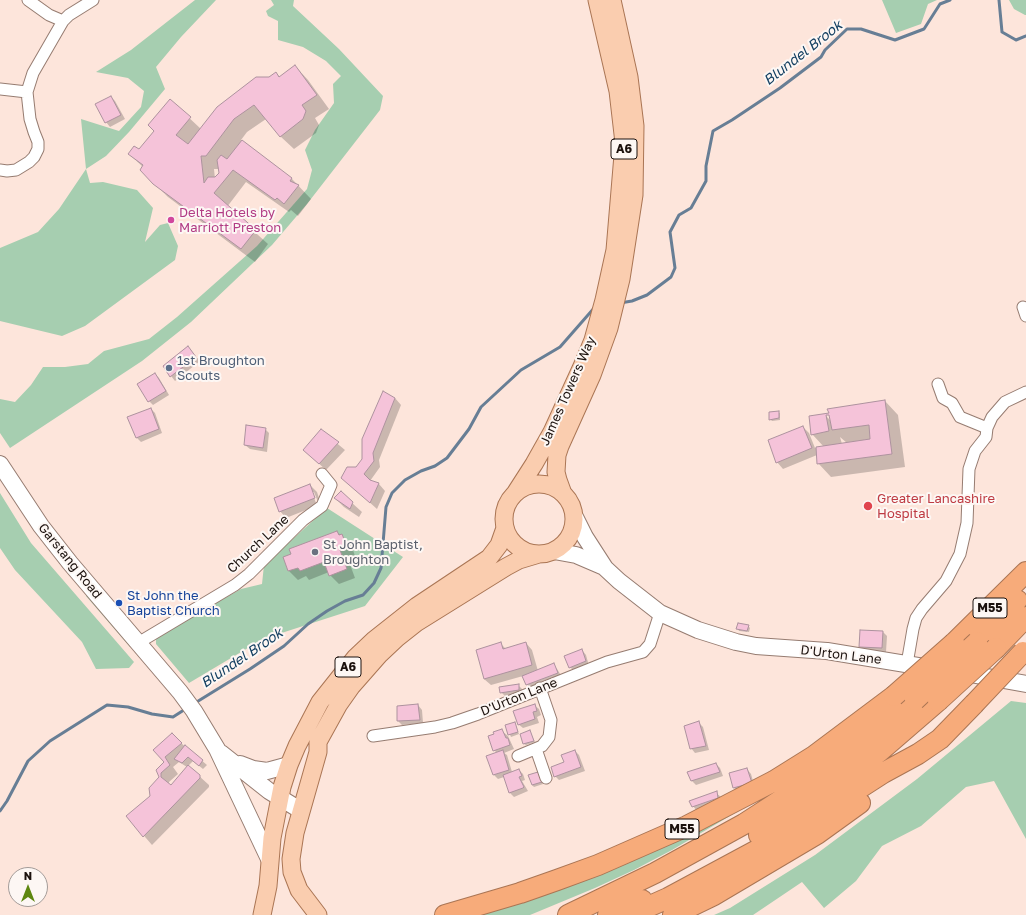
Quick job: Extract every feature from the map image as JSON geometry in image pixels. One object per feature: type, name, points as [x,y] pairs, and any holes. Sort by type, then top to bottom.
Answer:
[{"type":"highway","name":"M55","points":[[445,915],[507,897],[605,862],[687,826],[774,781],[814,756],[894,696],[954,643],[1026,572]]},
{"type":"highway","name":"M55","points":[[568,915],[655,874],[744,824],[815,778],[915,700],[977,642],[1026,591]]},
{"type":"highway","name":"M55","points":[[608,915],[657,893],[708,865],[759,835],[822,794],[879,752],[938,701],[996,648],[1026,617]]},
{"type":"highway","points":[[630,915],[668,898],[781,837],[838,803],[883,773],[918,754],[940,739],[1024,651]]},
{"type":"highway","points":[[674,915],[714,895],[817,834],[890,781],[918,754]]},
{"type":"main road","name":"James Towers Way","points":[[516,492],[552,432],[593,340],[615,250],[624,143],[618,91],[597,0]]},
{"type":"main road","name":"James Towers Way","points":[[562,491],[556,472],[557,455],[592,375],[609,328],[620,284],[634,195],[635,126],[629,77],[612,0]]},
{"type":"main road","name":"A6","points":[[270,861],[272,838],[280,798],[289,765],[320,702],[355,658],[391,625],[416,606],[489,558],[499,545],[505,528],[504,512],[506,505],[516,492],[524,486],[534,483],[549,485],[562,491],[571,503],[575,517],[574,528],[570,537],[563,545],[547,553],[519,560],[416,623],[380,654],[351,687],[320,737],[318,742],[318,752],[300,810],[291,859],[292,872],[299,890],[318,915]]},
{"type":"main road","points":[[505,528],[517,547],[528,552],[547,553]]},
{"type":"main road","name":"Garstang Road","points":[[262,915],[268,886],[270,861]]},
{"type":"street","points":[[28,0],[49,15],[63,21]]},
{"type":"street","points":[[0,170],[16,170],[34,157],[38,149],[38,142],[30,119],[27,92],[33,73],[63,21],[69,14],[92,0]]},
{"type":"street","points":[[0,89],[27,92]]},
{"type":"street","points":[[938,384],[943,398],[952,403],[960,417],[987,428]]},
{"type":"street","points":[[907,664],[916,618],[946,581],[960,554],[967,523],[969,469],[975,452],[986,437],[987,428],[992,417],[1005,402],[1026,392]]},
{"type":"street","name":"Garstang Road","points":[[0,464],[41,526],[70,564],[190,706],[221,753],[270,861]]},
{"type":"street","name":"Church Lane","points":[[138,643],[234,585],[249,574],[303,520],[322,506],[331,485],[322,474]]},
{"type":"street","name":"D'Urton Lane","points":[[575,517],[585,538],[605,568],[631,591],[660,612],[698,630],[742,644],[768,648],[826,652],[1026,684]]},
{"type":"street","name":"D'Urton Lane","points":[[547,553],[576,555],[605,568]]},
{"type":"street","name":"D'Urton Lane","points":[[373,736],[446,724],[478,714],[607,662],[643,652],[650,644],[660,612]]},
{"type":"street","points":[[518,756],[536,750],[546,742],[549,737],[551,726],[549,713],[540,688]]},
{"type":"street","points":[[536,750],[546,778]]},
{"type":"street","points":[[221,753],[246,767],[260,770],[266,771],[289,765]]},
{"type":"street","name":"Garstang Road","points":[[221,753],[263,787],[300,810]]},
{"type":"green space","points":[[195,0],[216,0],[181,37],[156,67],[165,89],[129,132],[106,156],[86,169],[81,119],[119,131],[141,107],[144,91],[128,78],[96,72],[131,50]]},
{"type":"green space","points":[[271,0],[294,0],[293,6],[339,49],[383,96],[380,110],[307,204],[272,245],[191,322],[142,361],[10,448],[0,433],[0,399],[15,402],[31,385],[43,367],[65,367],[88,364],[104,351],[149,339],[177,317],[257,246],[307,189],[312,170],[305,150],[315,130],[334,103],[333,84],[341,76],[326,61],[303,47],[278,40],[278,21],[268,16],[266,11],[274,5]]},
{"type":"green space","points":[[882,0],[937,0],[928,4],[921,24],[896,33]]},
{"type":"green space","points":[[1009,0],[1026,0],[1026,15],[1014,9]]},
{"type":"green space","points":[[86,169],[90,183],[103,182],[137,190],[153,208],[145,242],[160,225],[168,223],[178,246],[175,260],[85,326],[62,336],[0,321],[0,248],[38,232],[59,209]]},
{"type":"green space","points":[[0,493],[31,543],[134,662],[129,668],[96,669],[82,642],[15,570],[0,548]]},
{"type":"green space","points":[[327,508],[403,557],[365,606],[263,639],[189,683],[156,644],[157,636],[241,589],[262,584],[264,565]]},
{"type":"green space","points":[[88,594],[131,645],[130,647],[86,596]]},
{"type":"green space","points":[[1011,701],[1026,703],[1026,839],[994,781],[966,787],[921,826],[882,846],[856,881],[824,908],[802,882],[753,915],[714,915],[730,908],[815,855],[917,779]]},
{"type":"green space","points":[[747,806],[672,850],[634,870],[530,915],[462,915]]},
{"type":"building","points":[[295,65],[317,95],[302,105],[306,111],[303,119],[280,137],[254,105],[234,119],[206,156],[201,156],[204,183],[208,177],[215,177],[219,173],[217,160],[221,155],[227,159],[242,140],[292,178],[290,181],[299,185],[284,204],[277,198],[275,200],[233,170],[214,193],[256,230],[241,249],[153,184],[140,170],[143,165],[128,154],[134,146],[139,149],[154,131],[148,125],[170,99],[191,117],[176,135],[188,144],[217,107],[256,77],[269,77],[276,72],[279,77]]},
{"type":"building","points":[[111,96],[121,115],[105,123],[95,104]]},
{"type":"building","points":[[188,346],[196,357],[170,377],[163,366]]},
{"type":"building","points":[[155,373],[166,391],[148,402],[137,384]]},
{"type":"building","points":[[383,391],[395,398],[373,453],[374,461],[364,474],[370,480],[379,483],[370,503],[341,478],[347,467],[356,467],[362,459],[362,439]]},
{"type":"building","points":[[885,400],[892,454],[817,464],[816,447],[870,439],[869,425],[832,430],[829,415],[826,415],[829,431],[811,435],[809,416],[829,413],[827,409]]},
{"type":"building","points":[[151,408],[159,429],[136,438],[127,417]]},
{"type":"building","points":[[779,411],[779,418],[769,420],[769,412]]},
{"type":"building","points":[[246,425],[266,428],[263,448],[244,445]]},
{"type":"building","points":[[803,426],[812,448],[776,463],[768,440]]},
{"type":"building","points":[[321,429],[339,442],[319,464],[303,450]]},
{"type":"building","points":[[310,484],[315,498],[279,512],[274,498]]},
{"type":"building","points":[[341,491],[353,502],[350,509],[334,498]]},
{"type":"building","name":"St John Baptist, Broughton","points":[[337,531],[339,535],[342,534],[347,547],[340,550],[347,569],[329,576],[324,562],[300,571],[298,568],[288,571],[283,557],[291,554],[289,549]]},
{"type":"building","points":[[738,623],[749,625],[747,631],[736,629]]},
{"type":"building","points":[[860,630],[883,631],[882,648],[859,647]]},
{"type":"building","points":[[501,642],[503,649],[526,642],[532,665],[484,679],[476,650]]},
{"type":"building","points":[[582,649],[586,661],[569,668],[564,656]]},
{"type":"building","points":[[554,663],[558,673],[526,685],[522,676]]},
{"type":"building","points":[[519,684],[519,690],[500,693],[499,687]]},
{"type":"building","points":[[418,704],[420,720],[397,721],[397,706]]},
{"type":"building","points":[[535,704],[537,711],[533,712],[535,719],[518,725],[513,711]]},
{"type":"building","points":[[699,721],[706,746],[690,749],[684,726]]},
{"type":"building","points":[[515,722],[518,732],[508,735],[505,725]]},
{"type":"building","points":[[502,729],[506,738],[508,738],[510,745],[493,751],[488,736],[494,734],[493,732]]},
{"type":"building","points":[[530,730],[534,741],[523,744],[520,734]]},
{"type":"building","points":[[172,733],[182,743],[165,757],[170,765],[161,773],[161,777],[171,785],[188,765],[200,775],[200,778],[143,837],[126,816],[150,796],[149,788],[159,777],[156,770],[164,762],[153,750]]},
{"type":"building","points":[[185,745],[203,760],[199,766],[188,757],[182,763],[174,759]]},
{"type":"building","points":[[503,750],[509,770],[493,775],[486,756]]},
{"type":"building","points":[[575,750],[581,767],[554,777],[551,767],[564,762],[561,755]]},
{"type":"building","points":[[716,763],[720,772],[691,781],[687,772]]},
{"type":"building","points":[[747,768],[752,783],[733,788],[729,773]]},
{"type":"building","points":[[519,769],[522,776],[519,777],[524,787],[509,793],[503,775]]},
{"type":"building","points":[[538,772],[542,782],[532,785],[528,775]]},
{"type":"building","points":[[717,791],[718,798],[692,807],[689,801]]},
{"type":"waterway","name":"Blundel Brook","points":[[620,303],[632,301],[647,295],[671,277],[675,268],[670,232],[679,215],[691,208],[706,181],[706,166],[713,131],[780,88],[821,57],[825,50],[847,29],[861,29],[895,40],[924,29],[940,4],[950,0]]},
{"type":"waterway","name":"Blundel Brook","points":[[999,0],[1002,32],[1016,40],[1026,36]]},
{"type":"waterway","name":"Blundel Brook","points":[[195,703],[284,646],[308,624],[327,611],[345,601],[363,595],[374,583],[381,568],[386,507],[392,493],[405,480],[421,471],[435,466],[447,458],[469,429],[481,407],[521,370],[560,347],[595,307]]},
{"type":"waterway","name":"Blundel Brook","points":[[0,811],[7,801],[28,761],[50,741],[107,705],[128,707],[152,714],[173,717],[187,708]]},
{"type":"place","name":"Delta Hotels by Marriott Preston","points":[[171,220]]},
{"type":"place","name":"1st Broughton Scouts","points":[[169,368]]},
{"type":"place","name":"Greater Lancashire Hospital","points":[[868,506]]},
{"type":"place","name":"St John Baptist, Broughton","points":[[315,552]]},
{"type":"place","name":"St John the Baptist Church","points":[[119,603]]}]
